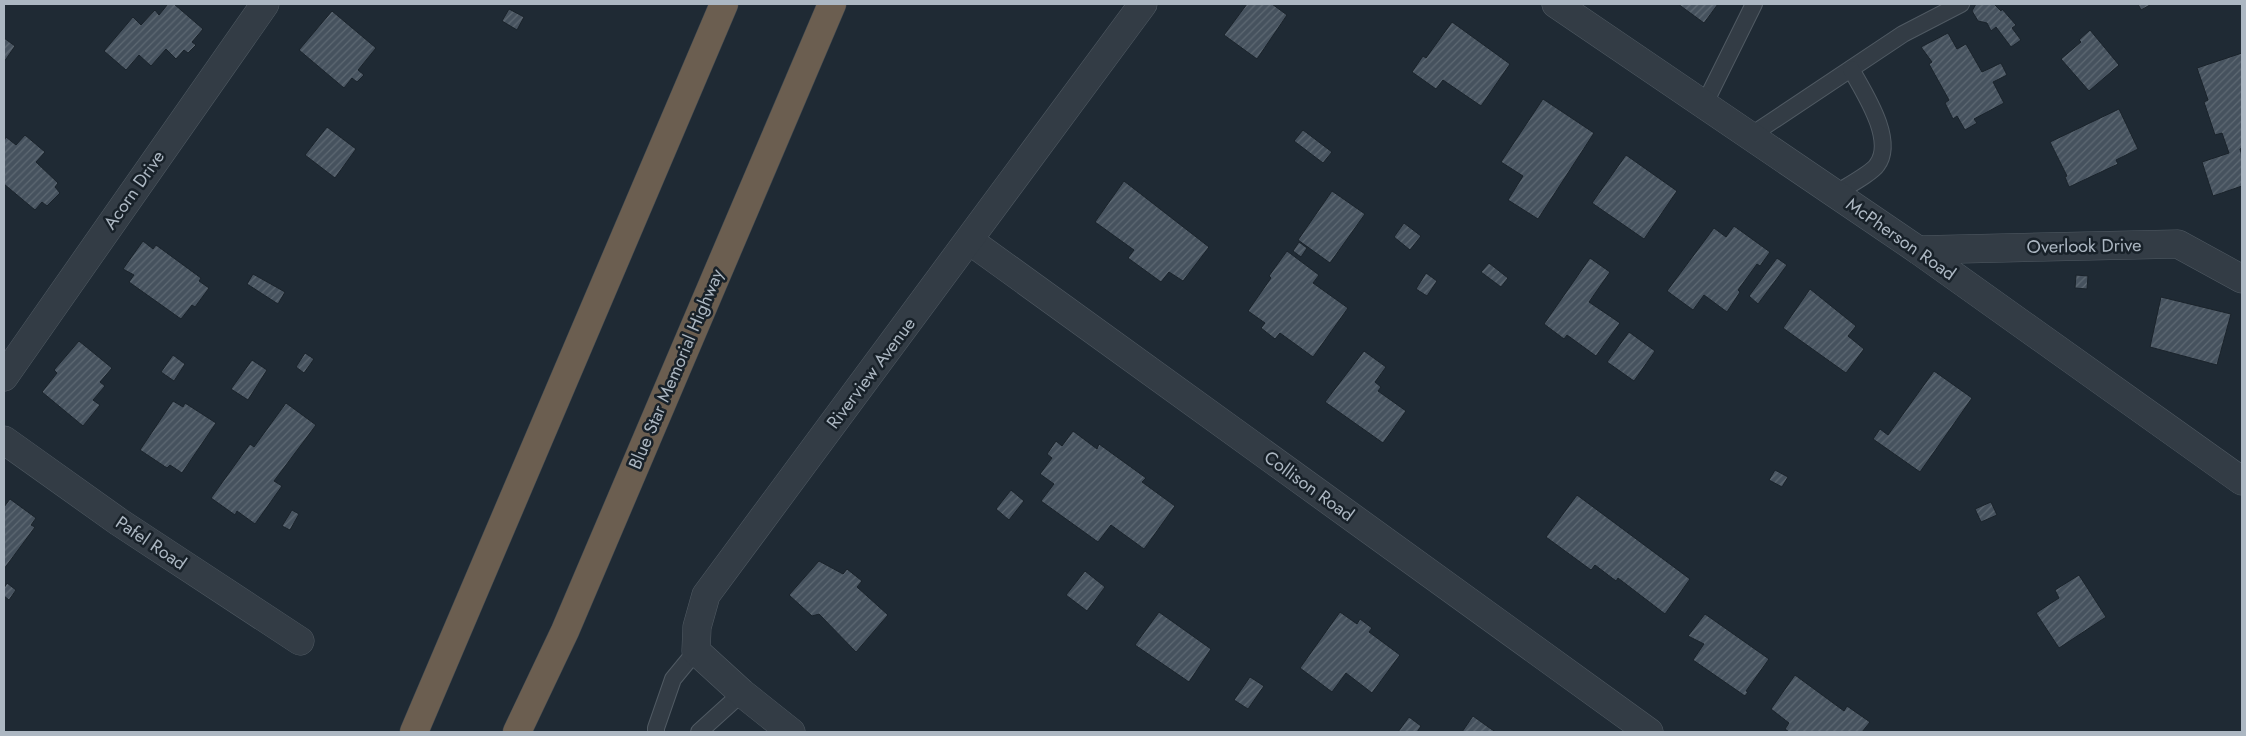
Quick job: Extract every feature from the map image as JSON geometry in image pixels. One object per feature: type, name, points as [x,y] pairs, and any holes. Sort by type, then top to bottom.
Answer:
[{"type":"highway","points":[[414,732],[724,4]]},
{"type":"highway","name":"Blue Star Memorial Highway","points":[[517,732],[565,631],[832,4]]},
{"type":"highway","points":[[527,732],[565,631]]},
{"type":"highway","points":[[408,732],[456,634]]},
{"type":"street","name":"Acorn Drive","points":[[4,377],[265,4]]},
{"type":"street","name":"Riverview Avenue","points":[[696,651],[697,628],[706,595],[970,241],[1143,4]]},
{"type":"street","name":"McPherson Road","points":[[1564,6],[1918,250],[2242,481]]},
{"type":"street","name":"Collison Road","points":[[970,241],[1650,732]]},
{"type":"street","name":"Overlook Drive","points":[[1918,250],[2178,244],[2242,279]]},
{"type":"street","name":"Pafel Road","points":[[4,440],[119,522],[300,641]]},
{"type":"street","points":[[696,651],[742,693],[791,732]]},
{"type":"lane","points":[[1704,104],[1754,4]]},
{"type":"lane","points":[[1750,136],[1903,34],[1961,4]]},
{"type":"lane","points":[[1835,194],[1878,165],[1884,144],[1875,112],[1851,69]]},
{"type":"lane","points":[[656,732],[674,679],[696,651]]},
{"type":"lane","points":[[699,732],[742,693]]},
{"type":"building","points":[[168,4],[174,4],[203,29],[192,42],[196,45],[188,53],[184,50],[176,59],[166,49],[151,66],[139,55],[126,70],[104,51],[133,17],[141,25],[155,10],[159,15]]},
{"type":"building","points":[[1247,4],[1272,4],[1287,15],[1257,59],[1224,35]]},
{"type":"building","points":[[1678,4],[1718,4],[1704,23]]},
{"type":"building","points":[[1976,4],[1994,4],[2001,11],[2002,9],[2016,25],[2012,28],[2021,40],[2011,47],[1996,27],[1991,31],[1987,23],[1978,21],[1972,11]]},
{"type":"building","points":[[2138,4],[2150,4],[2150,5],[2141,10]]},
{"type":"building","points":[[509,9],[524,17],[517,30],[502,21]]},
{"type":"building","points":[[332,11],[376,48],[358,70],[364,75],[357,82],[352,78],[344,88],[299,50]]},
{"type":"building","points":[[1452,22],[1510,64],[1481,106],[1443,80],[1436,89],[1412,72],[1423,56],[1426,58]]},
{"type":"building","points":[[2090,30],[2119,65],[2089,91],[2061,59],[2081,42],[2079,40]]},
{"type":"building","points":[[1948,33],[1957,49],[1966,44],[1982,72],[2001,63],[2007,75],[1993,82],[2004,103],[1974,119],[1977,123],[1965,130],[1957,116],[1953,119],[1945,103],[1949,100],[1929,64],[1932,62],[1921,47]]},
{"type":"building","points":[[4,38],[15,46],[4,62]]},
{"type":"building","points":[[2242,53],[2242,148],[2240,149],[2242,156],[2242,186],[2213,196],[2202,162],[2229,153],[2222,133],[2215,135],[2204,102],[2208,100],[2197,68]]},
{"type":"building","points":[[1543,99],[1594,133],[1538,219],[1508,200],[1523,176],[1501,162]]},
{"type":"building","points":[[2119,109],[2138,149],[2116,160],[2118,164],[2069,187],[2065,177],[2067,176],[2050,142]]},
{"type":"building","points":[[327,127],[356,149],[335,178],[305,155]]},
{"type":"building","points":[[1303,130],[1332,152],[1323,163],[1294,141]]},
{"type":"building","points":[[25,135],[45,152],[36,162],[58,183],[55,187],[60,193],[47,206],[42,202],[35,210],[4,184],[4,141],[6,137],[16,145]]},
{"type":"building","points":[[1626,155],[1677,191],[1644,239],[1592,203]]},
{"type":"building","points":[[1124,181],[1209,247],[1183,281],[1169,272],[1161,282],[1128,258],[1134,250],[1095,222]]},
{"type":"building","points":[[1332,191],[1365,214],[1330,263],[1298,240]]},
{"type":"building","points":[[1404,223],[1421,236],[1410,250],[1394,237]]},
{"type":"building","points":[[1734,226],[1770,252],[1760,266],[1757,264],[1738,290],[1740,292],[1727,312],[1704,295],[1693,310],[1667,291],[1714,228],[1726,237]]},
{"type":"building","points":[[143,241],[153,249],[156,245],[201,278],[199,281],[209,288],[195,307],[192,305],[181,319],[129,282],[134,275],[123,269]]},
{"type":"building","points":[[1299,242],[1307,248],[1301,257],[1293,251]]},
{"type":"building","points":[[1287,251],[1319,275],[1313,283],[1348,308],[1313,357],[1280,333],[1275,339],[1261,328],[1265,323],[1248,311]]},
{"type":"building","points":[[1590,258],[1610,272],[1589,302],[1620,323],[1596,356],[1567,335],[1564,339],[1544,324]]},
{"type":"building","points":[[1777,258],[1787,265],[1758,304],[1749,296]]},
{"type":"building","points":[[1489,263],[1508,278],[1501,287],[1481,272]]},
{"type":"building","points":[[1426,273],[1437,281],[1427,296],[1416,289]]},
{"type":"building","points":[[253,274],[285,292],[278,304],[247,284]]},
{"type":"building","points":[[2076,275],[2088,276],[2087,289],[2075,288]]},
{"type":"building","points":[[1810,289],[1856,326],[1848,336],[1864,349],[1846,373],[1783,328]]},
{"type":"building","points":[[2161,297],[2231,314],[2217,365],[2150,347]]},
{"type":"building","points":[[1629,332],[1655,351],[1634,381],[1607,362]]},
{"type":"building","points":[[79,341],[112,368],[100,382],[105,386],[93,400],[100,405],[83,426],[42,392],[57,373],[54,370]]},
{"type":"building","points":[[1364,351],[1386,367],[1375,382],[1381,387],[1378,391],[1406,411],[1383,443],[1325,402]]},
{"type":"building","points":[[305,353],[314,359],[304,373],[296,367]]},
{"type":"building","points":[[173,355],[185,364],[174,381],[161,372]]},
{"type":"building","points":[[252,360],[267,370],[248,400],[231,389]]},
{"type":"building","points":[[1934,371],[1972,398],[1920,472],[1873,439],[1880,429],[1888,435]]},
{"type":"building","points":[[173,401],[183,407],[185,403],[216,423],[182,473],[170,465],[167,468],[140,450]]},
{"type":"building","points":[[286,403],[316,425],[274,481],[282,486],[255,524],[237,511],[235,515],[211,498],[250,444],[254,447]]},
{"type":"building","points":[[1073,431],[1097,449],[1099,444],[1146,478],[1142,482],[1175,506],[1144,549],[1111,525],[1098,542],[1041,501],[1054,484],[1040,474],[1052,458],[1047,454],[1056,441],[1062,446]]},
{"type":"building","points":[[1775,470],[1788,477],[1782,487],[1769,480]]},
{"type":"building","points":[[1011,490],[1024,501],[1009,520],[996,509]]},
{"type":"building","points":[[1577,495],[1690,579],[1665,614],[1618,578],[1616,581],[1595,565],[1591,570],[1546,537]]},
{"type":"building","points":[[10,499],[36,518],[31,525],[35,527],[4,569],[4,507]]},
{"type":"building","points":[[1991,502],[1997,515],[1981,522],[1975,509]]},
{"type":"building","points":[[292,510],[299,514],[290,530],[282,526]]},
{"type":"building","points":[[819,561],[843,574],[847,569],[862,581],[857,587],[888,615],[856,652],[819,614],[812,616],[789,595]]},
{"type":"building","points":[[1085,571],[1105,587],[1087,611],[1066,595]]},
{"type":"building","points":[[2079,575],[2106,617],[2059,648],[2036,613],[2059,598],[2055,590]]},
{"type":"building","points":[[7,583],[16,590],[9,600],[4,596],[4,588]]},
{"type":"building","points":[[1159,612],[1211,649],[1189,682],[1135,645]]},
{"type":"building","points":[[1340,612],[1357,624],[1360,619],[1372,628],[1369,632],[1400,655],[1372,693],[1346,673],[1332,692],[1300,668]]},
{"type":"building","points":[[1705,614],[1769,659],[1746,691],[1748,692],[1745,696],[1693,660],[1704,644],[1688,636]]},
{"type":"building","points":[[1795,675],[1844,711],[1847,706],[1870,722],[1862,732],[1789,732],[1785,729],[1789,723],[1771,709]]},
{"type":"building","points":[[1250,677],[1264,686],[1248,709],[1234,700]]},
{"type":"building","points":[[1473,716],[1491,729],[1496,732],[1462,732]]},
{"type":"building","points":[[1409,717],[1421,726],[1417,732],[1398,732]]}]
